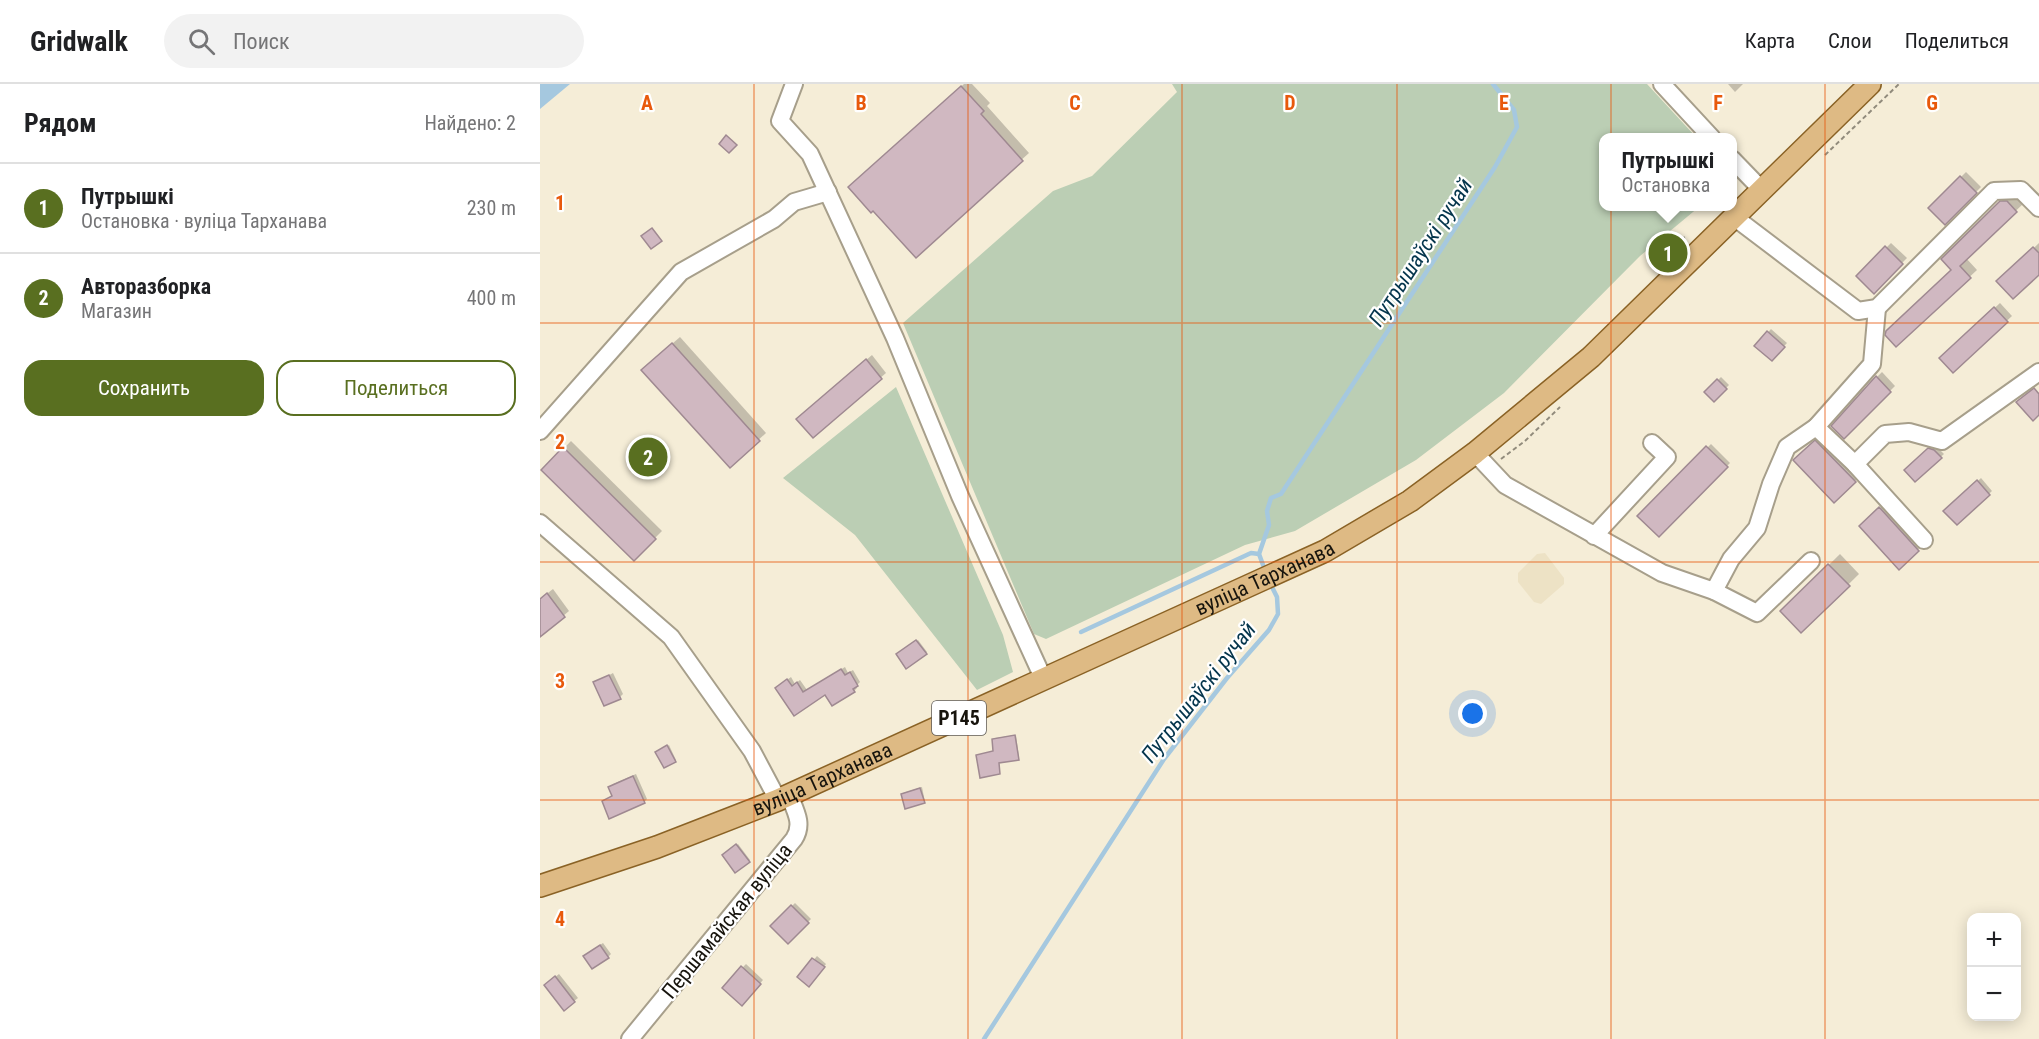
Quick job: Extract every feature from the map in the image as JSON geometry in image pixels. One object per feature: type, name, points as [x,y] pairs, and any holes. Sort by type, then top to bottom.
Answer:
[{"type":"main road","name":"вуліца Тарханава","points":[[540,886],[666,844],[783,797],[1325,551],[1410,501],[1476,453],[1591,357],[1870,84]]},
{"type":"street","points":[[794,84],[780,121],[810,154],[828,192],[895,338],[960,496],[1044,680]]},
{"type":"street","points":[[1662,84],[1707,133]]},
{"type":"street","points":[[1737,164],[1762,190]]},
{"type":"street","points":[[1734,217],[1858,311],[1877,308],[1994,191],[2021,190],[2039,208]]},
{"type":"street","points":[[540,431],[681,272],[774,219],[794,202],[828,192]]},
{"type":"street","points":[[1714,591],[1731,559],[1757,528],[1771,483],[1787,447],[1816,427],[1872,364],[1877,308]]},
{"type":"street","points":[[1855,464],[1885,434],[1909,432],[1942,441],[2039,372]]},
{"type":"street","points":[[1816,427],[1855,464],[1924,540]]},
{"type":"street","points":[[1594,536],[1667,457],[1652,443]]},
{"type":"street","points":[[1476,453],[1505,485],[1594,536],[1662,573],[1714,591],[1756,613],[1811,561]]},
{"type":"street","name":"Першамайская вуліца","points":[[540,523],[670,637],[799,819],[799,831],[794,839],[630,1039]]},
{"type":"shaded area","points":[[1545,553],[1564,578],[1564,584],[1541,604],[1534,602],[1518,582],[1518,573],[1537,554]]},
{"type":"green space","points":[[1172,84],[1647,84],[1692,133],[1599,133],[1599,211],[1694,211],[1640,256],[1504,393],[1416,460],[1295,531],[1245,545],[1046,639],[1034,634],[903,323],[1053,191],[1092,176],[1177,92]]},
{"type":"green space","points":[[896,387],[1003,635],[1013,672],[977,690],[855,535],[783,478]]},
{"type":"water","points":[[540,84],[570,84],[540,109]]},
{"type":"building","points":[[961,86],[984,111],[981,114],[1023,161],[916,258],[848,187]]},
{"type":"building","points":[[726,135],[737,145],[729,153],[719,144]]},
{"type":"building","points":[[1960,176],[1977,193],[1945,225],[1928,208]]},
{"type":"building","points":[[2000,201],[2007,201],[2017,212],[1960,266],[1971,278],[1896,347],[1885,335],[1886,331],[1951,270],[1941,259]]},
{"type":"building","points":[[652,228],[662,241],[651,249],[641,236]]},
{"type":"building","points":[[1885,246],[1903,264],[1874,294],[1856,276]]},
{"type":"building","points":[[2033,247],[2039,253],[2039,275],[2013,299],[1996,281]]},
{"type":"building","points":[[1994,307],[2008,322],[1953,373],[1939,358]]},
{"type":"building","points":[[1767,331],[1785,347],[1772,361],[1754,346]]},
{"type":"building","points":[[672,343],[760,441],[730,468],[641,370]]},
{"type":"building","points":[[866,359],[882,379],[813,438],[796,419]]},
{"type":"building","points":[[1876,376],[1891,392],[1844,439],[1831,426]]},
{"type":"building","points":[[1717,379],[1727,389],[1714,402],[1704,392]]},
{"type":"building","points":[[2034,388],[2039,394],[2039,415],[2033,421],[2016,402]]},
{"type":"building","points":[[1815,440],[1856,482],[1834,503],[1793,460]]},
{"type":"building","points":[[1706,446],[1728,467],[1659,537],[1637,516]]},
{"type":"building","points":[[563,447],[656,539],[634,561],[541,470]]},
{"type":"building","points":[[1928,448],[1934,450],[1942,458],[1915,482],[1904,470]]},
{"type":"building","points":[[1977,480],[1990,495],[1957,525],[1943,511]]},
{"type":"building","points":[[1879,507],[1919,551],[1899,570],[1859,526]]},
{"type":"building","points":[[1828,564],[1850,586],[1801,633],[1780,611]]},
{"type":"building","points":[[547,593],[565,617],[540,637],[540,599]]},
{"type":"building","points":[[916,640],[927,654],[906,669],[896,654]]},
{"type":"building","points":[[841,669],[845,675],[850,672],[858,686],[853,689],[855,692],[832,706],[825,695],[794,716],[775,688],[787,679],[792,686],[797,682],[803,692]]},
{"type":"building","points":[[609,675],[621,699],[604,706],[593,682]]},
{"type":"building","points":[[1015,735],[1019,760],[999,763],[1000,774],[980,778],[976,755],[993,751],[992,739]]},
{"type":"building","points":[[667,745],[676,762],[664,768],[655,752]]},
{"type":"building","points":[[633,776],[645,803],[609,819],[602,801],[612,796],[608,787]]},
{"type":"building","points":[[920,788],[925,803],[905,809],[901,794]]},
{"type":"building","points":[[736,844],[750,862],[735,873],[722,855]]},
{"type":"building","points":[[791,905],[809,923],[788,944],[770,926]]},
{"type":"building","points":[[600,945],[609,958],[592,969],[583,956]]},
{"type":"building","points":[[812,958],[825,967],[809,987],[797,977]]},
{"type":"building","points":[[741,966],[761,984],[742,1006],[722,988]]},
{"type":"building","points":[[555,976],[575,1002],[564,1011],[544,985]]},
{"type":"waterway","name":"Путрышаўскі ручай","points":[[1266,573],[1259,554],[1269,525],[1267,511],[1271,498],[1281,494],[1495,167],[1517,127],[1514,110],[1493,84]]},
{"type":"waterway","points":[[1081,632],[1251,553],[1259,554]]},
{"type":"waterway","name":"Путрышаўскі ручай","points":[[984,1039],[1164,759],[1227,678],[1269,630],[1278,614],[1277,597],[1270,583]]},
{"type":"place","name":"Путрышкі","points":[[1668,253]]},
{"type":"place","name":"Авторазборка","points":[[648,457]]}]
